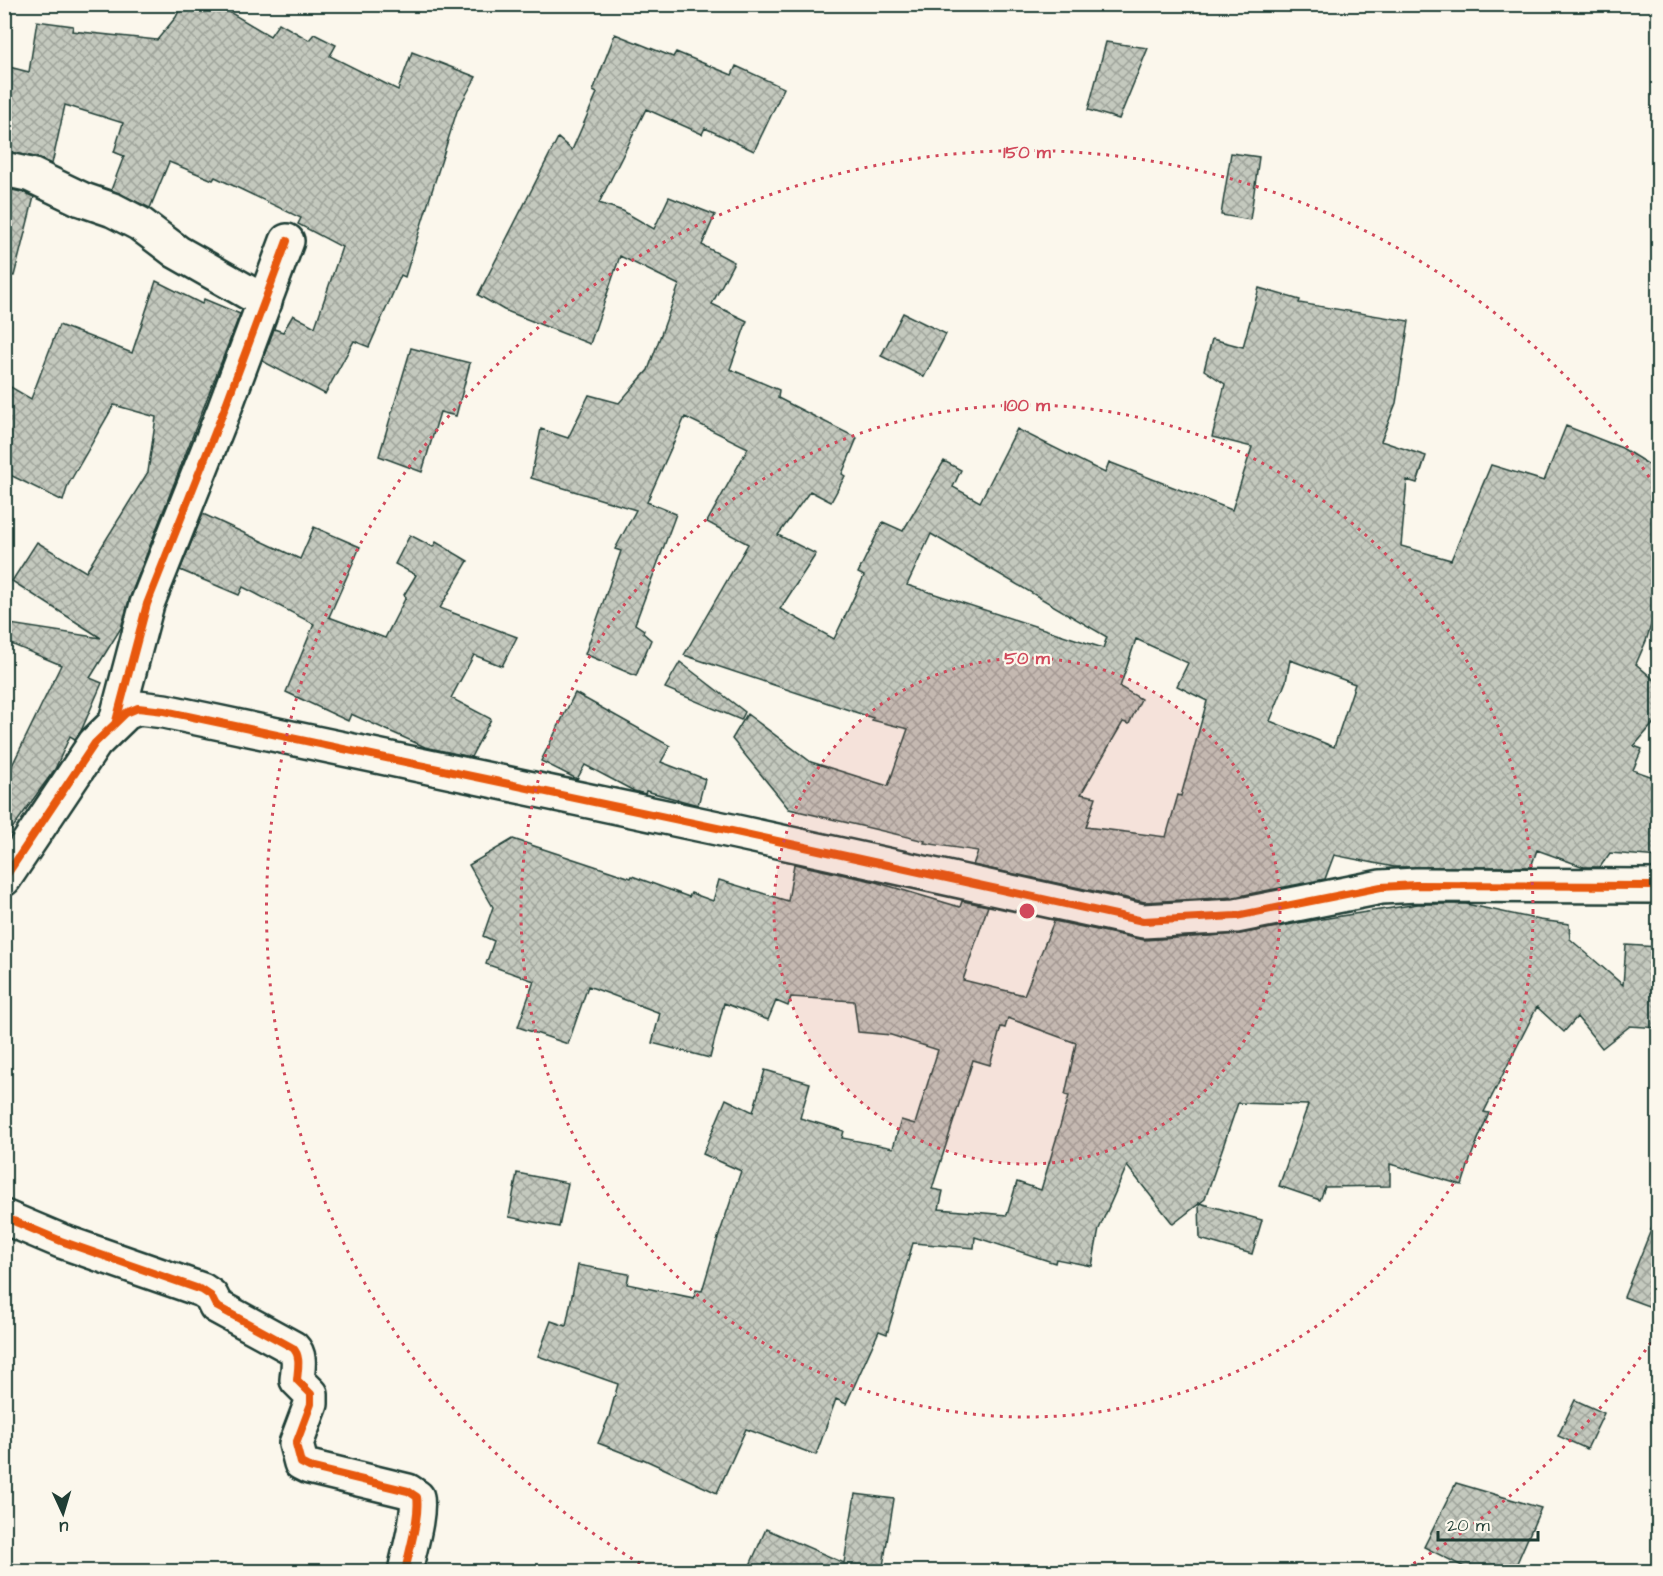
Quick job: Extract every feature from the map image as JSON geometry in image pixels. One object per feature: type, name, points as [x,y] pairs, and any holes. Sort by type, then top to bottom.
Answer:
[{"type":"street","points":[[4,169],[31,175],[81,199],[113,210],[140,224],[177,252],[264,302]]},
{"type":"street","points":[[116,721],[147,604],[224,410],[287,241]]},
{"type":"street","points":[[4,879],[95,743],[116,721],[126,713],[138,708],[164,711],[736,832],[1143,921],[1236,916],[1381,887],[1416,885],[1659,886]]},
{"type":"street","points":[[4,1217],[61,1241],[202,1290],[211,1296],[216,1306],[293,1348],[298,1353],[297,1380],[311,1394],[311,1404],[296,1444],[301,1463],[309,1467],[408,1491],[417,1497],[419,1510],[414,1523],[405,1572]]},
{"type":"building","points":[[182,4],[216,4],[270,36],[279,23],[309,40],[314,34],[336,45],[330,56],[398,90],[412,52],[476,77],[457,111],[405,277],[401,275],[369,347],[354,341],[325,394],[262,361],[274,329],[283,332],[293,315],[315,327],[342,247],[298,224],[301,218],[215,177],[213,180],[169,162],[150,208],[111,190],[124,156],[114,152],[123,123],[65,105],[52,164],[35,157],[4,151],[4,86],[9,67],[29,72],[37,21],[73,26],[72,31],[157,40],[176,17]]},
{"type":"building","points":[[615,34],[673,57],[676,52],[732,75],[736,66],[784,88],[754,151],[705,128],[702,134],[646,109],[599,203],[623,211],[654,229],[669,197],[715,215],[702,245],[734,262],[712,304],[747,321],[730,369],[779,390],[778,398],[857,438],[842,474],[845,476],[831,502],[810,491],[778,535],[816,554],[780,609],[834,639],[864,576],[858,573],[883,522],[903,531],[944,461],[961,470],[953,487],[980,502],[1017,429],[1105,473],[1109,462],[1232,510],[1252,447],[1212,437],[1225,384],[1204,370],[1212,339],[1243,347],[1259,288],[1300,300],[1299,303],[1409,321],[1396,403],[1381,441],[1426,456],[1417,483],[1407,480],[1401,546],[1451,560],[1491,465],[1544,481],[1566,426],[1622,448],[1659,471],[1659,600],[1636,664],[1659,684],[1659,717],[1634,746],[1642,749],[1633,770],[1659,779],[1659,857],[1610,853],[1600,867],[1584,867],[1537,850],[1531,867],[1394,867],[1334,855],[1325,879],[1234,897],[1145,902],[973,865],[978,851],[924,843],[925,841],[789,809],[732,739],[747,714],[811,762],[888,786],[908,729],[872,720],[873,718],[684,655],[748,544],[707,522],[748,448],[685,417],[647,502],[676,514],[635,624],[644,630],[643,633],[651,640],[636,676],[585,654],[621,551],[615,549],[636,510],[531,478],[541,429],[568,438],[589,395],[619,403],[648,370],[679,285],[620,256],[590,344],[504,310],[478,295],[558,138],[572,150],[597,93],[593,91]],"holes":[[[931,534],[1107,637],[1103,648],[907,585]],[[1136,639],[1188,663],[1177,686],[1207,701],[1181,796],[1178,795],[1166,837],[1086,827],[1096,797],[1081,794],[1123,722],[1129,724],[1141,699],[1120,687]],[[1290,660],[1355,684],[1334,747],[1270,721],[1286,681]]]},
{"type":"building","points":[[1106,42],[1148,48],[1119,119],[1088,110]]},
{"type":"building","points":[[1231,153],[1259,157],[1250,220],[1221,215]]},
{"type":"building","points":[[4,188],[34,197],[14,276],[4,275]]},
{"type":"building","points":[[156,281],[202,304],[204,299],[240,314],[130,597],[121,628],[90,678],[102,683],[81,731],[75,739],[70,736],[55,769],[4,840],[4,782],[61,665],[4,641],[4,623],[101,638],[12,581],[37,542],[86,572],[148,472],[156,417],[114,405],[68,485],[63,501],[4,472],[4,383],[31,399],[59,325],[132,353]]},
{"type":"building","points":[[903,313],[946,334],[924,377],[881,356]]},
{"type":"building","points":[[411,348],[470,363],[456,416],[440,412],[422,472],[379,456]]},
{"type":"building","points":[[203,514],[300,559],[314,527],[360,547],[329,617],[385,638],[406,597],[404,595],[416,575],[395,564],[410,535],[433,547],[436,542],[468,561],[440,608],[517,637],[502,666],[474,655],[451,698],[491,719],[471,757],[425,747],[351,714],[348,721],[286,692],[314,624],[243,587],[239,595],[180,570]]},
{"type":"building","points":[[680,662],[745,712],[741,720],[665,688]]},
{"type":"building","points":[[575,693],[670,746],[661,762],[705,779],[698,805],[646,791],[645,794],[634,791],[585,765],[577,779],[541,761]]},
{"type":"building","points":[[513,839],[631,878],[632,876],[689,897],[691,893],[713,901],[719,880],[788,901],[794,864],[872,881],[960,907],[962,901],[988,906],[963,980],[1024,995],[1054,921],[1144,940],[1240,934],[1418,904],[1466,904],[1569,924],[1570,939],[1623,985],[1626,945],[1659,947],[1659,1028],[1630,1026],[1602,1048],[1577,1017],[1564,1032],[1537,1007],[1484,1112],[1489,1113],[1462,1185],[1390,1164],[1390,1186],[1325,1187],[1320,1200],[1279,1186],[1308,1105],[1238,1103],[1205,1199],[1173,1224],[1127,1166],[1099,1229],[1092,1266],[1056,1259],[1055,1263],[975,1237],[974,1248],[913,1243],[887,1334],[879,1331],[846,1404],[836,1399],[816,1455],[746,1429],[717,1493],[643,1459],[598,1443],[609,1417],[618,1384],[538,1356],[551,1321],[566,1326],[578,1265],[629,1274],[627,1284],[694,1298],[696,1290],[702,1291],[741,1171],[703,1154],[726,1099],[753,1112],[765,1070],[810,1083],[800,1118],[844,1131],[842,1138],[893,1148],[901,1120],[915,1124],[938,1050],[891,1035],[858,1032],[854,1001],[791,997],[788,1006],[776,1001],[768,1020],[724,1003],[710,1058],[652,1043],[660,1013],[588,986],[568,1044],[518,1027],[534,981],[486,964],[494,941],[483,936],[493,907],[469,865]],"holes":[[[1008,1018],[1076,1043],[1065,1095],[1069,1096],[1041,1190],[1017,1182],[1007,1215],[939,1209],[943,1191],[932,1189],[973,1060],[990,1065],[1001,1027],[1005,1028]]]},
{"type":"building","points":[[517,1173],[568,1183],[559,1227],[509,1217]]},
{"type":"building","points":[[1199,1203],[1262,1220],[1252,1254],[1200,1239]]},
{"type":"building","points":[[1657,1215],[1659,1215],[1659,1310],[1624,1297]]},
{"type":"building","points":[[1575,1400],[1604,1413],[1587,1449],[1558,1436]]},
{"type":"building","points":[[1456,1483],[1541,1508],[1513,1572],[1474,1572],[1424,1547]]},
{"type":"building","points":[[855,1494],[894,1499],[882,1572],[747,1572],[766,1529],[844,1563]]},
{"type":"cycle path","points":[[116,721],[147,604],[224,410],[287,241]]},
{"type":"cycle path","points":[[4,879],[95,743],[126,713],[138,708],[164,711],[736,832],[1143,921],[1236,916],[1381,887],[1416,885],[1658,886]]},
{"type":"cycle path","points":[[4,1217],[61,1241],[202,1290],[211,1296],[216,1306],[293,1348],[298,1358],[297,1380],[311,1394],[311,1404],[296,1444],[301,1463],[309,1467],[408,1491],[417,1497],[416,1524],[405,1572]]}]
